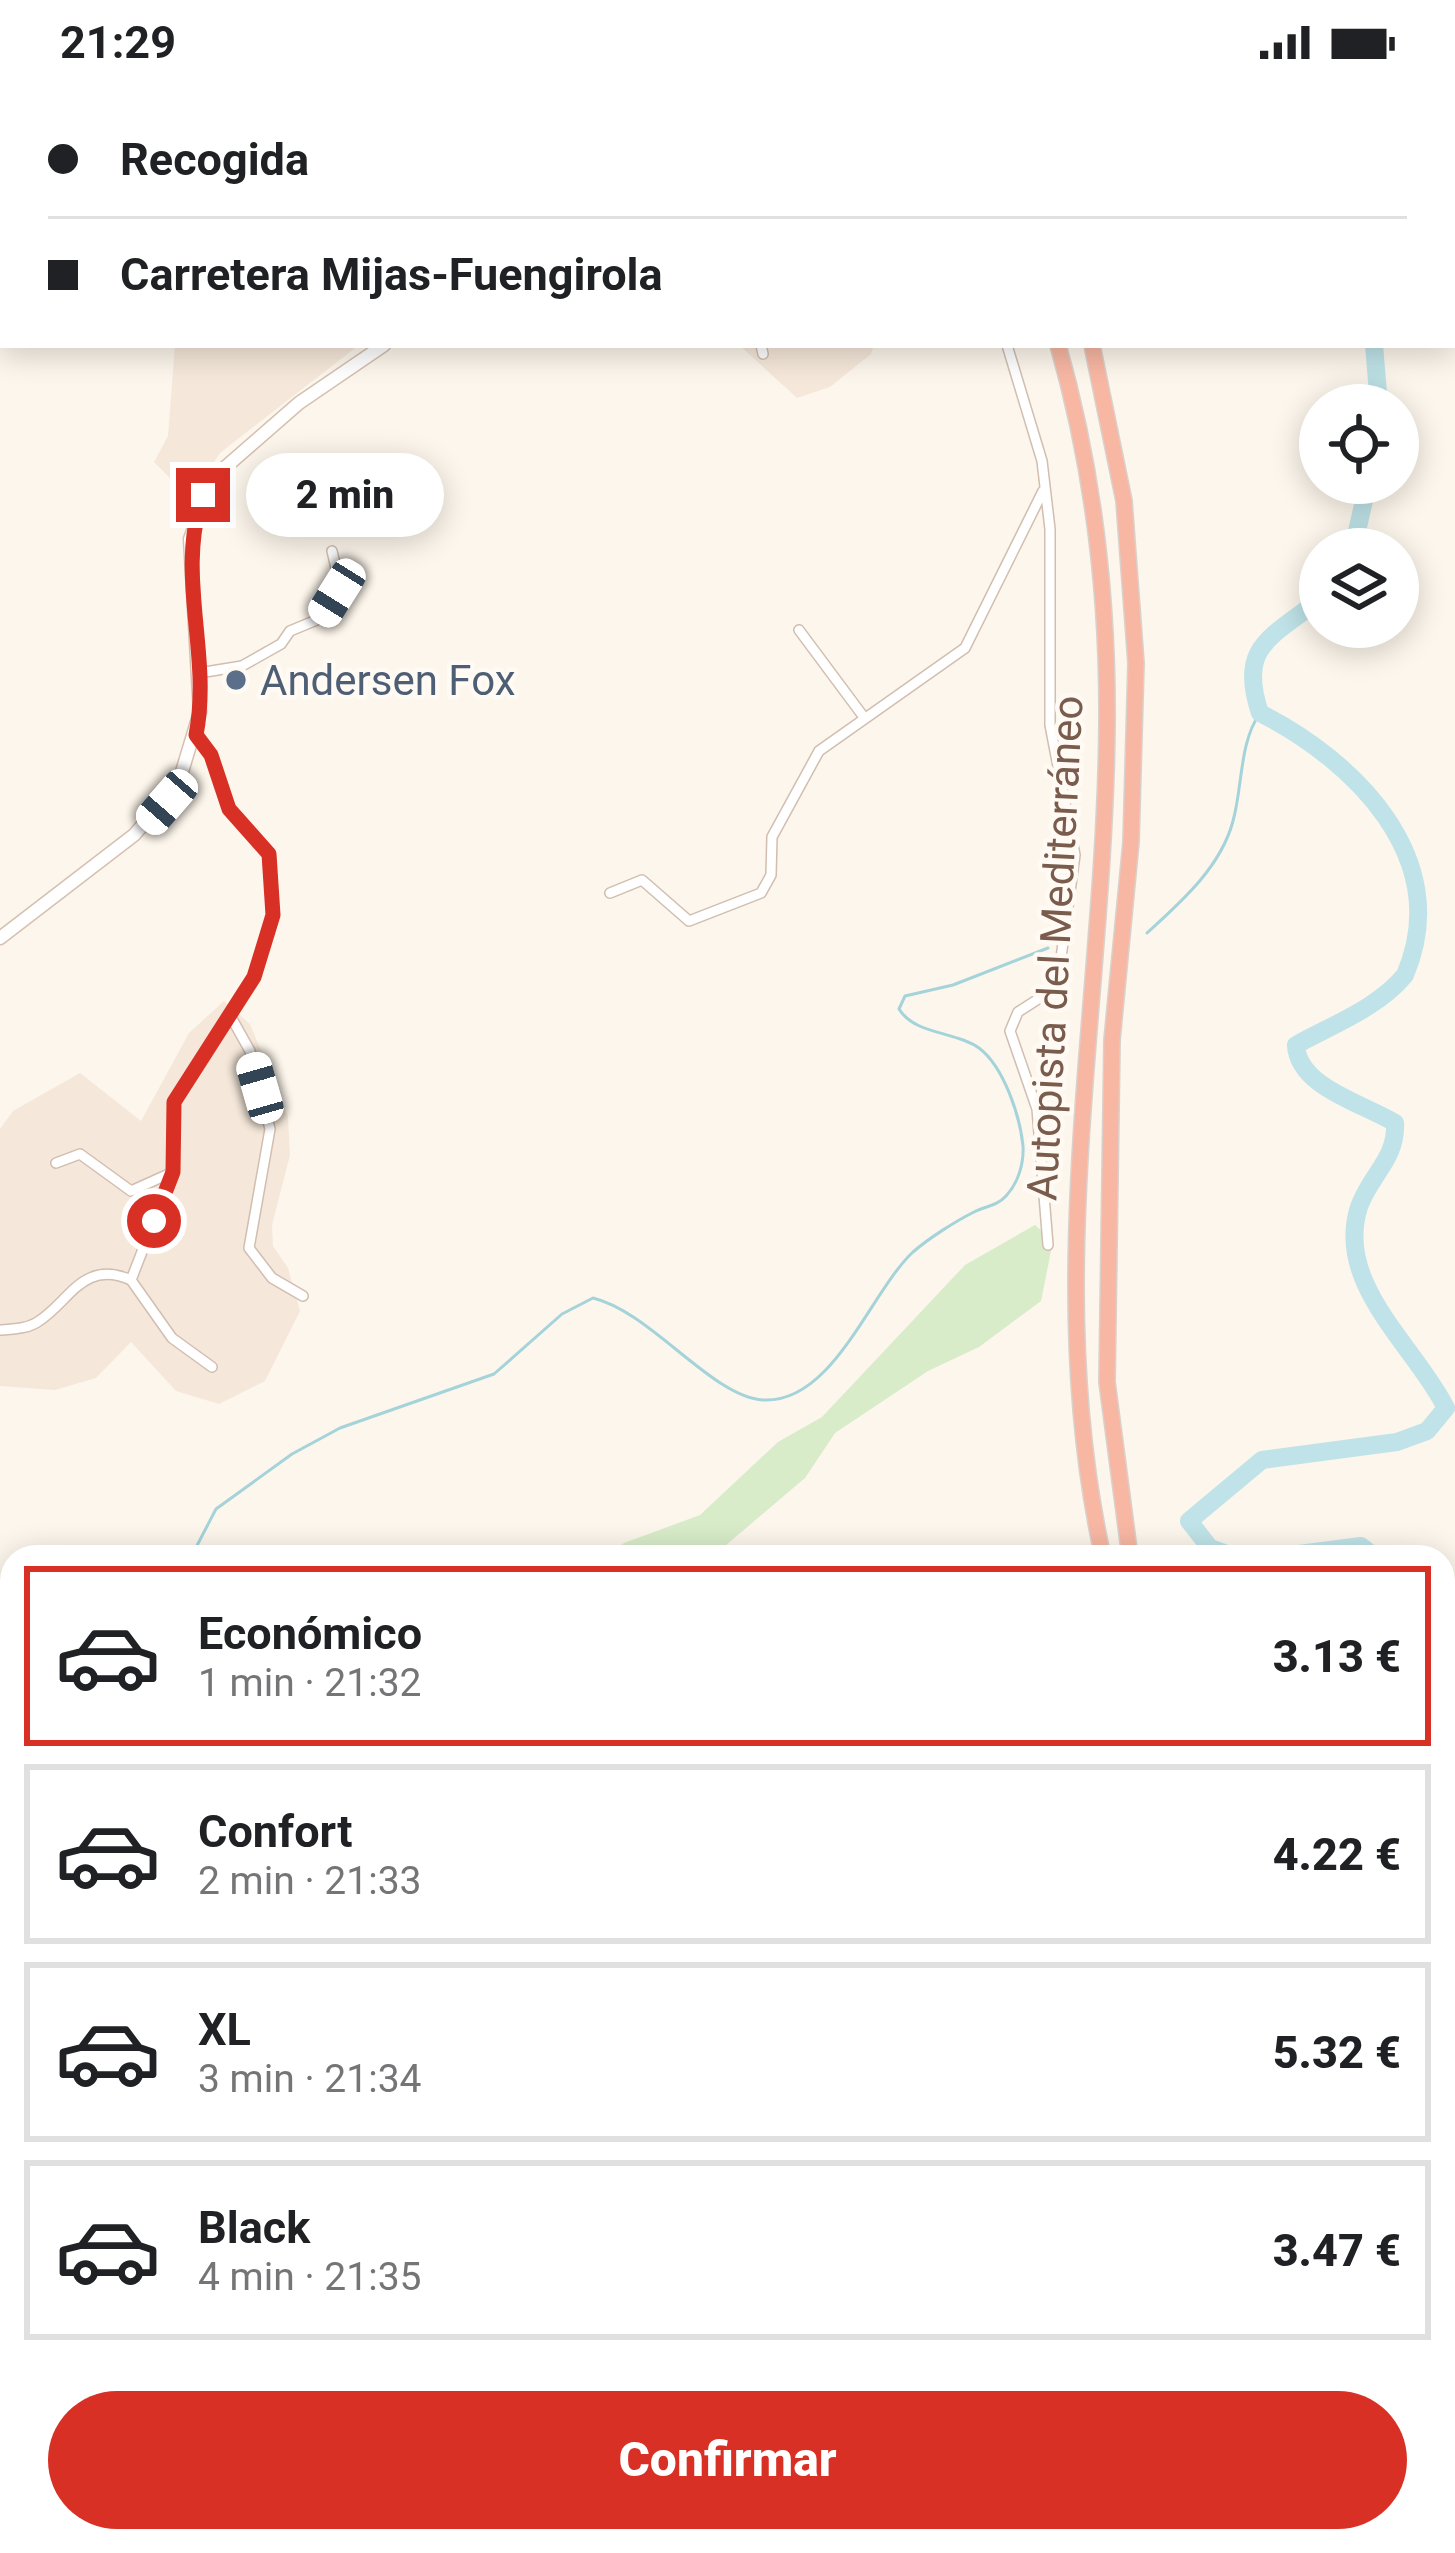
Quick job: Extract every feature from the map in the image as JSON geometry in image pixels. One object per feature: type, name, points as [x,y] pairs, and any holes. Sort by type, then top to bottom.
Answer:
[{"type":"highway","name":"Autopista del Mediterráneo","points":[[1059,348],[1088,467],[1105,640],[1102,845],[1076,1229],[1079,1383],[1101,1545]]},
{"type":"highway","name":"Autopista del Mediterráneo","points":[[1093,348],[1124,501],[1136,663],[1131,842],[1112,1040],[1107,1382],[1128,1545]]},
{"type":"main road","points":[[0,938],[151,820],[178,784],[196,735],[199,674],[190,539],[203,495],[228,461],[298,403],[380,348]]},
{"type":"street","points":[[1008,348],[1014,383],[1042,461],[1050,724],[1071,810],[1074,891],[1057,988],[1018,1012],[1010,1031],[1037,1109],[1048,1245]]},
{"type":"street","points":[[610,893],[642,880],[689,921],[753,899],[771,875],[772,837],[819,751],[965,649],[1045,488]]},
{"type":"street","points":[[199,674],[242,666],[281,644],[290,631],[319,619],[340,585],[332,551]]},
{"type":"street","points":[[799,630],[863,716]]},
{"type":"street","points":[[131,1280],[173,1172],[174,1102],[231,1017],[263,958],[273,915],[273,866],[263,844],[229,809],[211,755],[196,735]]},
{"type":"street","points":[[231,1017],[250,1051],[270,1129],[249,1248],[272,1278],[303,1296]]},
{"type":"street","points":[[56,1163],[80,1154],[114,1184],[131,1191],[173,1172]]},
{"type":"street","points":[[0,1330],[35,1323],[67,1292],[111,1273],[131,1280],[156,1320],[212,1367]]},
{"type":"shaded area","points":[[175,348],[355,348],[220,453],[190,498],[154,462],[168,436]]},
{"type":"shaded area","points":[[742,348],[873,348],[830,387],[797,398]]},
{"type":"shaded area","points":[[224,1001],[250,1024],[288,1117],[290,1155],[272,1225],[273,1246],[288,1268],[300,1311],[265,1381],[219,1404],[176,1391],[131,1342],[96,1378],[55,1390],[0,1386],[0,1129],[13,1111],[80,1073],[141,1121],[189,1033]]},
{"type":"green space","points":[[1035,1225],[1053,1241],[1041,1301],[979,1347],[928,1371],[835,1433],[805,1478],[726,1545],[621,1545],[700,1515],[778,1442],[822,1417],[965,1265]]},
{"type":"waterway","points":[[1374,348],[1377,384]]},
{"type":"waterway","points":[[1358,528],[1363,504]]},
{"type":"waterway","points":[[1208,1545],[1189,1521],[1262,1460],[1397,1442],[1427,1431],[1446,1408],[1382,1314],[1358,1262],[1354,1235],[1359,1207],[1392,1147],[1395,1123],[1320,1083],[1299,1060],[1296,1045],[1354,1015],[1394,987],[1405,975],[1417,932],[1417,891],[1406,853],[1386,818],[1329,757],[1260,713],[1254,690],[1256,657],[1274,634],[1299,615]]},
{"type":"waterway","points":[[1147,933],[1198,883],[1219,854],[1233,821],[1248,737],[1260,713]]},
{"type":"waterway","points":[[197,1545],[216,1509],[292,1454],[340,1428],[494,1374],[562,1314],[593,1298],[637,1319],[743,1395],[763,1400],[788,1396],[810,1384],[848,1343],[913,1252],[959,1220],[1003,1199],[1021,1166],[1018,1121],[996,1067],[979,1048],[906,1017],[899,1009],[905,996],[953,985],[1048,948]]},
{"type":"place","name":"Andersen Fox","points":[[236,680]]},
{"type":"route","points":[[154,1221],[173,1172],[174,1102],[254,977],[273,915],[269,854],[229,809],[211,755],[196,735],[199,674],[189,581],[190,539],[203,495]]}]
